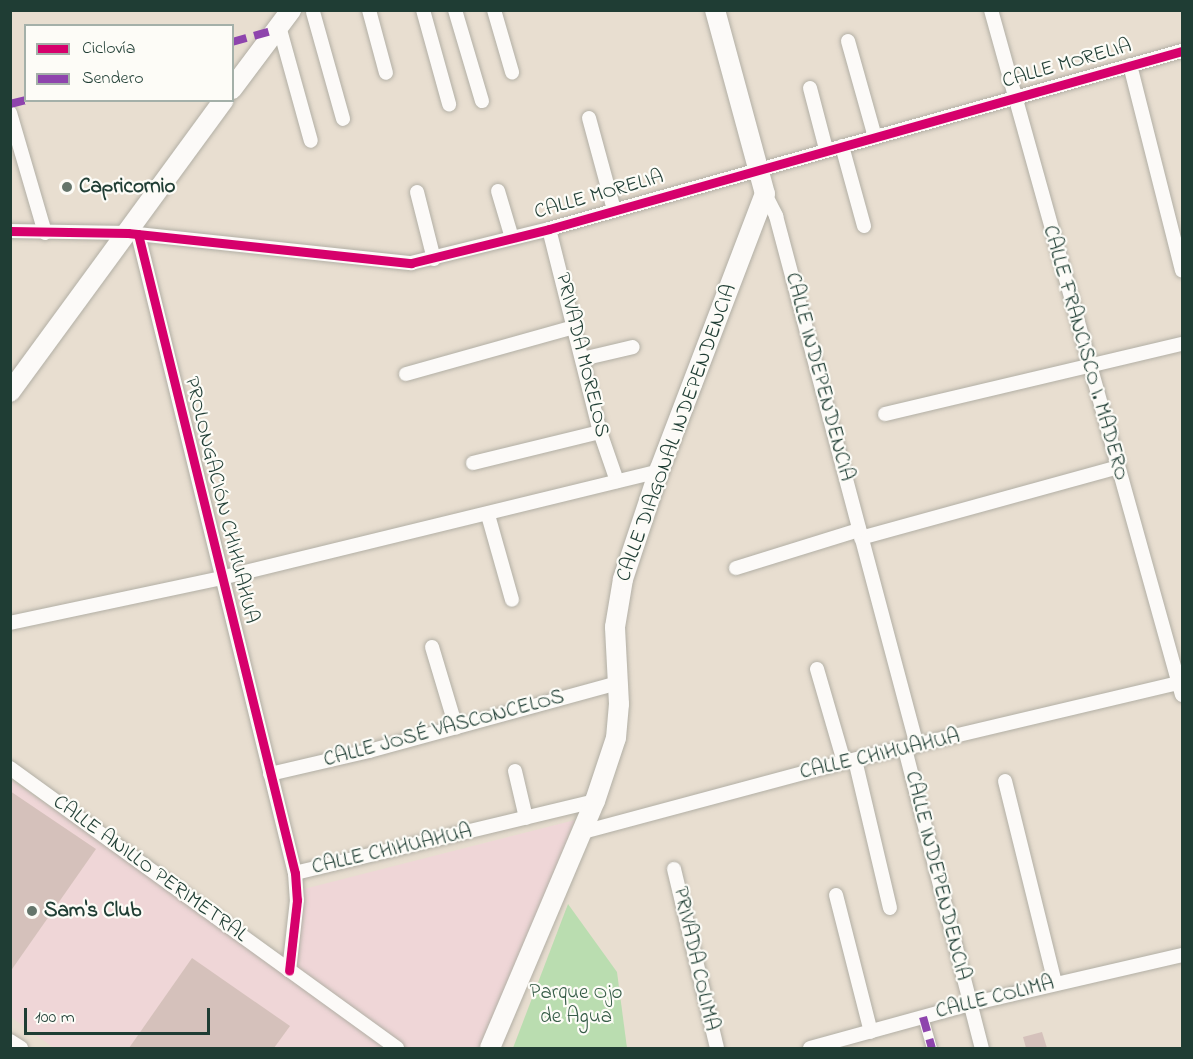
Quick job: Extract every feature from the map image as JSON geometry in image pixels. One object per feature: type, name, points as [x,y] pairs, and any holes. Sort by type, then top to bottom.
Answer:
[{"type":"main road","name":"CALLE INDEPENDENCIA","points":[[715,10],[765,194]]},
{"type":"main road","points":[[234,86],[285,18]]},
{"type":"main road","points":[[10,392],[133,234],[223,102]]},
{"type":"main road","name":"CALLE DIAGONAL INDEPENDENCIA","points":[[490,1048],[583,831],[616,738],[617,604],[659,471],[765,194]]},
{"type":"street","points":[[369,10],[386,73]]},
{"type":"street","points":[[423,10],[449,104]]},
{"type":"street","points":[[455,10],[482,101]]},
{"type":"street","points":[[494,10],[512,72]]},
{"type":"street","name":"CALLE FRANCISCO I. MADERO","points":[[991,10],[1116,468],[1181,689]]},
{"type":"street","points":[[311,141],[285,18],[317,11],[344,119]]},
{"type":"street","points":[[848,42],[875,137]]},
{"type":"street","name":"CALLE MORELIA","points":[[10,231],[133,234],[387,263],[434,259],[549,229],[826,149],[1182,51]]},
{"type":"street","points":[[1130,65],[1182,271]]},
{"type":"street","points":[[810,88],[826,149]]},
{"type":"street","points":[[10,113],[45,233]]},
{"type":"street","points":[[589,118],[614,210]]},
{"type":"street","points":[[842,146],[864,226]]},
{"type":"street","points":[[498,191],[512,238]]},
{"type":"street","points":[[417,192],[434,259]]},
{"type":"street","name":"CALLE INDEPENDENCIA","points":[[765,194],[776,216],[860,534],[892,640],[911,747],[982,1048]]},
{"type":"street","name":"PRIVADA MORELOS","points":[[549,229],[600,432],[616,481]]},
{"type":"street","name":"PROLONGACIÓN CHIHUAHUA","points":[[133,234],[270,774]]},
{"type":"street","points":[[406,374],[574,327]]},
{"type":"street","points":[[885,414],[1182,344]]},
{"type":"street","points":[[582,359],[633,347]]},
{"type":"street","points":[[472,463],[600,432]]},
{"type":"street","points":[[736,568],[1116,468]]},
{"type":"street","points":[[10,623],[221,578],[659,471]]},
{"type":"street","points":[[488,514],[512,600]]},
{"type":"street","points":[[432,648],[456,727]]},
{"type":"street","points":[[817,669],[850,761],[890,908]]},
{"type":"street","name":"CALLE JOSÉ VASCONCELOS","points":[[270,774],[617,683]]},
{"type":"street","name":"CALLE CHIHUAHUA","points":[[583,831],[850,761],[1181,689]]},
{"type":"street","name":"CALLE ANILLO PERIMETRAL","points":[[10,768],[397,1048]]},
{"type":"street","points":[[515,771],[526,818]]},
{"type":"street","points":[[270,774],[295,873],[297,900],[289,971]]},
{"type":"street","points":[[1005,781],[1055,983]]},
{"type":"street","name":"CALLE CHIHUAHUA","points":[[295,873],[595,801]]},
{"type":"street","name":"PRIVADA COLIMA","points":[[674,870],[717,1048]]},
{"type":"street","points":[[836,895],[871,1032]]},
{"type":"street","name":"CALLE COLIMA","points":[[810,1048],[970,1004],[1182,955]]},
{"type":"street","points":[[923,1017],[932,1048]]},
{"type":"street","points":[[10,1041],[21,1048]]},
{"type":"shaded area","points":[[11,780],[283,965],[296,891],[575,820],[483,1048],[54,1048],[11,1017]]},
{"type":"green space","name":"Parque Ojo de Agua","points":[[568,904],[617,972],[627,1048],[513,1048]]},
{"type":"building","name":"Sam's Club","points":[[10,791],[96,849],[10,972]]},
{"type":"building","points":[[192,958],[290,1026],[274,1048],[129,1048]]},
{"type":"building","points":[[1042,1032],[1047,1048],[1026,1048],[1023,1037]]},
{"type":"marked path","points":[[234,41],[275,30]]},
{"type":"marked path","points":[[10,104],[24,100]]},
{"type":"marked path","points":[[923,1017],[932,1048]]},
{"type":"cycle path","points":[[10,231],[128,233],[411,263],[549,229],[1182,51]]},
{"type":"cycle path","points":[[138,234],[295,873],[297,900],[289,971]]},
{"type":"place","name":"Capricornio","points":[[67,187]]},
{"type":"place","name":"Sam's Club","points":[[32,911]]}]
